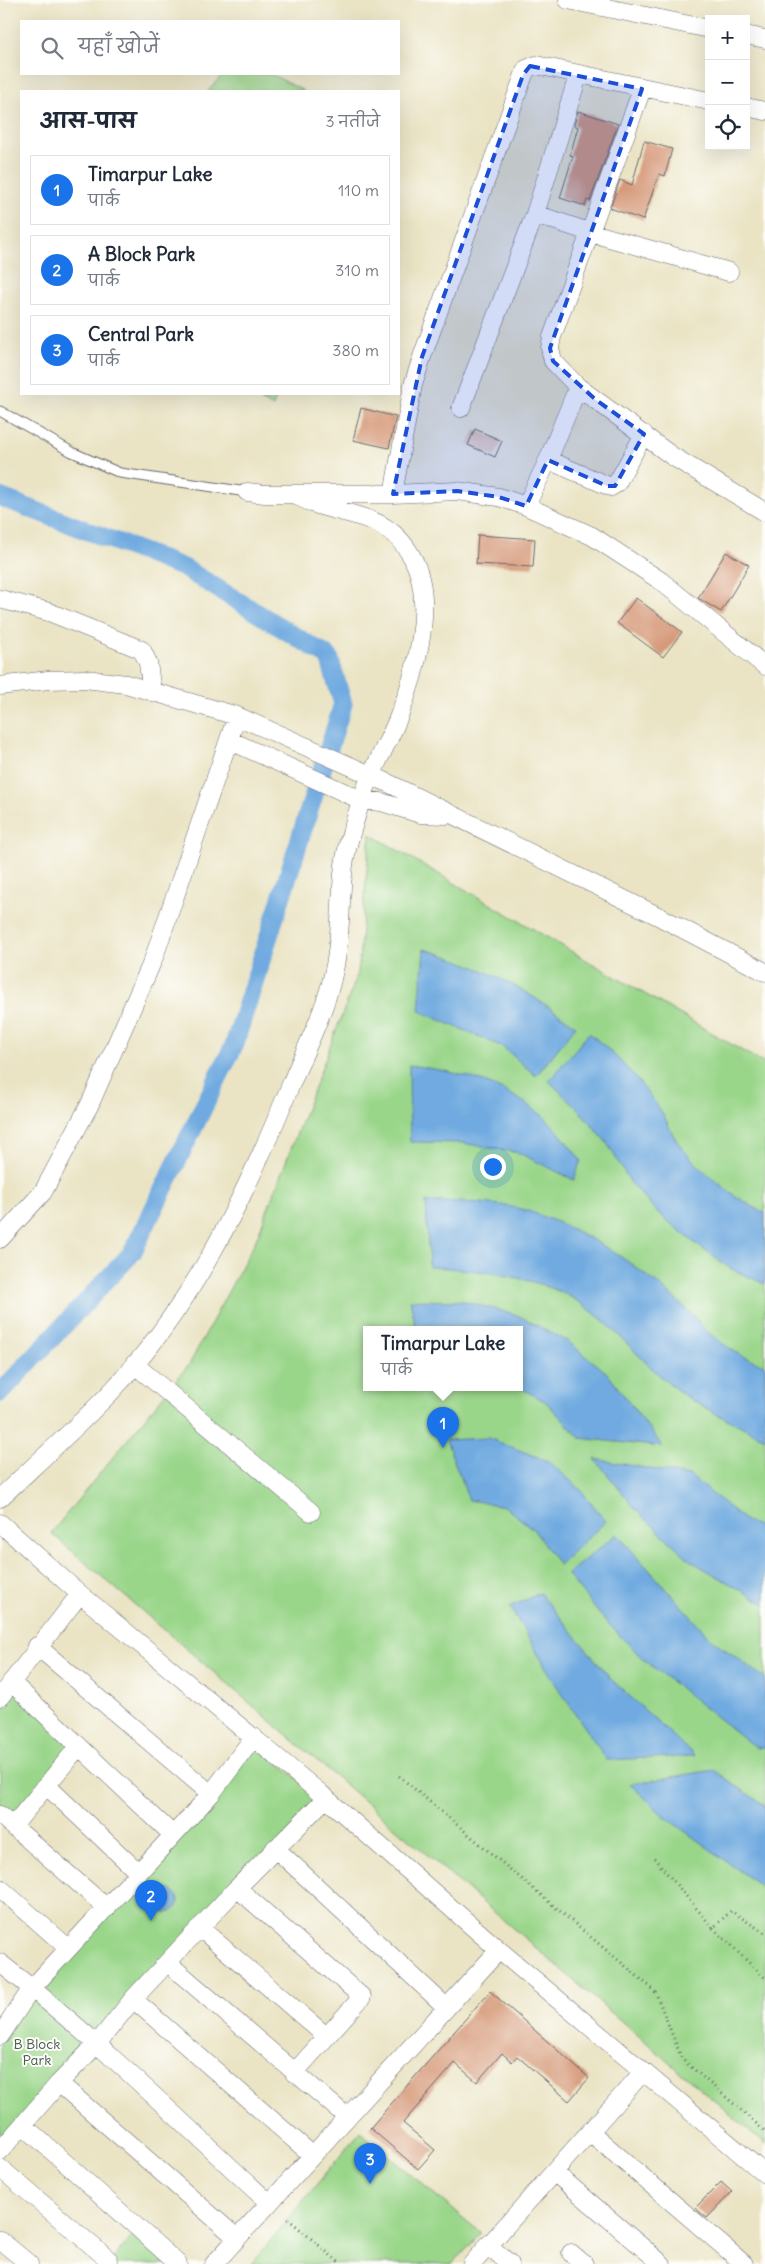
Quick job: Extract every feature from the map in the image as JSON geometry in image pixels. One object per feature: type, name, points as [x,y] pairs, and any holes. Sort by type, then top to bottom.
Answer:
[{"type":"street","points":[[568,0],[705,27]]},
{"type":"street","points":[[750,36],[765,39]]},
{"type":"street","points":[[393,494],[410,401],[422,358],[523,75],[530,66],[536,65],[578,76],[705,100]]},
{"type":"street","points":[[461,408],[535,214],[578,76]]},
{"type":"street","points":[[642,89],[592,233],[552,337],[550,348],[553,361],[578,387],[672,456],[765,512]]},
{"type":"street","points":[[750,108],[765,111]]},
{"type":"street","points":[[535,214],[592,233],[729,272]]},
{"type":"street","points":[[526,506],[548,460],[578,387]]},
{"type":"street","points":[[548,460],[611,487],[617,483],[644,434]]},
{"type":"street","points":[[247,492],[393,494],[457,491],[499,497],[526,506],[592,536],[661,581],[765,666]]},
{"type":"street","points":[[0,1498],[110,1393],[189,1292],[220,1241],[247,1185],[324,1001],[334,971],[343,870],[355,796],[372,775],[398,719],[412,675],[419,649],[423,613],[421,583],[412,558],[397,538],[380,523],[353,513],[319,506],[294,494]]},
{"type":"street","points":[[0,599],[49,612],[142,650],[148,663],[152,692]]},
{"type":"street","points":[[0,686],[48,680],[84,679],[126,684],[237,716],[372,775],[765,972]]},
{"type":"street","points":[[0,1239],[43,1192],[90,1104],[154,960],[237,716]]},
{"type":"street","points":[[229,740],[355,796],[420,814],[453,815]]},
{"type":"street","points":[[134,1364],[311,1512]]},
{"type":"street","points":[[0,1523],[80,1594],[254,1737],[499,1950],[765,2174]]},
{"type":"street","points":[[0,1697],[37,1646],[80,1594]]},
{"type":"street","points":[[37,1646],[211,1794]]},
{"type":"street","points":[[11,1682],[173,1835]]},
{"type":"street","points":[[1,2032],[32,1988],[211,1794],[254,1737]]},
{"type":"street","points":[[79,1746],[47,1786],[6,1821],[107,1908]]},
{"type":"street","points":[[47,1786],[139,1873]]},
{"type":"street","points":[[0,2151],[96,2045],[133,1999],[237,1888],[326,1798]]},
{"type":"street","points":[[276,1848],[446,2007]]},
{"type":"street","points":[[0,1888],[68,1948]]},
{"type":"street","points":[[237,1888],[362,1996],[294,2073]]},
{"type":"street","points":[[200,1928],[326,2036]]},
{"type":"street","points":[[214,2264],[499,1950]]},
{"type":"street","points":[[0,1963],[32,1988],[96,2045],[269,2203]]},
{"type":"street","points":[[168,1963],[347,2117]]},
{"type":"street","points":[[133,1999],[312,2155]]},
{"type":"street","points":[[472,2264],[643,2072]]},
{"type":"street","points":[[59,2084],[237,2238]]},
{"type":"street","points":[[23,2125],[178,2264]]},
{"type":"street","points":[[590,2132],[744,2264]]},
{"type":"street","points":[[0,2168],[109,2260],[106,2264]]},
{"type":"street","points":[[554,2172],[662,2264]]},
{"type":"street","points":[[0,2240],[29,2264]]},
{"type":"street","points":[[488,2245],[510,2264]]},
{"type":"lane","points":[[0,411],[72,452],[120,473],[247,492]]},
{"type":"path","points":[[399,1776],[655,1992],[682,2059],[765,2131]]},
{"type":"path","points":[[654,1858],[713,1928],[765,1978]]},
{"type":"path","points":[[713,1928],[730,1911],[765,1933]]},
{"type":"path","points":[[288,2220],[342,2264]]},
{"type":"highlighted area","points":[[530,66],[642,89],[550,348],[553,361],[596,400],[644,434],[615,486],[607,486],[548,460],[526,506],[499,497],[457,491],[393,494],[422,357],[523,75]]},
{"type":"green space","points":[[222,75],[273,75],[302,90],[209,90]]},
{"type":"green space","points":[[253,395],[277,395],[273,407]]},
{"type":"green space","points":[[370,834],[765,1064],[765,2144],[51,1533],[190,1363],[256,1240],[358,973]]},
{"type":"green space","points":[[11,1682],[75,1742],[13,1826],[0,1815],[0,1697]]},
{"type":"green space","name":"B Block Park","points":[[256,1744],[320,1798],[0,2151],[0,2031]]},
{"type":"green space","points":[[360,2132],[481,2233],[453,2264],[251,2264]]},
{"type":"green space","points":[[137,2231],[173,2264],[109,2264]]},
{"type":"water","points":[[424,949],[466,963],[504,980],[540,1001],[576,1026],[536,1076],[503,1047],[419,1011]]},
{"type":"water","points":[[589,1033],[627,1068],[643,1087],[661,1112],[675,1138],[692,1160],[728,1190],[765,1213],[765,1284],[731,1269],[658,1213],[632,1185],[607,1143],[580,1111],[549,1081]]},
{"type":"water","points":[[409,1065],[447,1071],[480,1080],[511,1094],[527,1104],[548,1121],[581,1160],[574,1180],[519,1153],[463,1143],[410,1142]]},
{"type":"water","points":[[426,1202],[503,1205],[528,1211],[570,1228],[630,1263],[687,1309],[715,1338],[743,1356],[765,1365],[765,1438],[705,1408],[682,1394],[658,1374],[603,1321],[573,1298],[541,1284],[509,1276],[461,1269],[429,1267]]},
{"type":"water","points":[[410,1300],[463,1301],[517,1315],[567,1341],[606,1372],[663,1447],[580,1438],[546,1402],[523,1389],[523,1326],[415,1326]]},
{"type":"water","points":[[488,1438],[548,1461],[579,1488],[606,1521],[559,1565],[533,1529],[504,1506],[469,1500],[446,1440]]},
{"type":"water","points":[[595,1459],[690,1476],[746,1521],[765,1529],[765,1604],[691,1561],[638,1512]]},
{"type":"water","points":[[617,1534],[711,1639],[765,1678],[765,1747],[756,1748],[644,1660],[601,1616],[567,1574]]},
{"type":"water","points":[[540,1593],[613,1681],[695,1756],[607,1760],[558,1688],[510,1607]]},
{"type":"water","points":[[714,1770],[765,1806],[765,1889],[665,1817],[630,1784]]},
{"type":"water","points":[[166,1889],[175,1892],[178,1901],[175,1910],[166,1913],[157,1910],[154,1901],[157,1892]]},
{"type":"building","points":[[578,111],[618,124],[590,201],[587,200],[585,206],[560,198],[573,156],[570,155],[578,127],[574,125]]},
{"type":"building","points":[[644,141],[672,149],[665,176],[659,174],[643,220],[610,208],[620,180],[632,185]]},
{"type":"building","points":[[361,408],[396,417],[389,448],[353,440]]},
{"type":"building","points":[[475,429],[502,441],[495,457],[468,445]]},
{"type":"building","points":[[478,535],[535,539],[533,567],[476,564]]},
{"type":"building","points":[[726,552],[749,565],[721,612],[698,598]]},
{"type":"building","points":[[636,598],[682,632],[663,657],[617,623]]},
{"type":"building","points":[[490,1991],[589,2078],[569,2101],[517,2056],[512,2062],[502,2053],[477,2082],[455,2063],[403,2123],[435,2150],[418,2169],[370,2128]]},
{"type":"building","points":[[721,2182],[732,2192],[707,2218],[695,2208]]},
{"type":"waterway","points":[[0,497],[184,568],[329,657],[343,704],[234,1045],[132,1253],[0,1393]]},
{"type":"place","name":"Timarpur Lake","points":[[443,1448]]},
{"type":"place","name":"A Block Park","points":[[151,1921]]},
{"type":"place","name":"Central Park","points":[[370,2184]]}]
